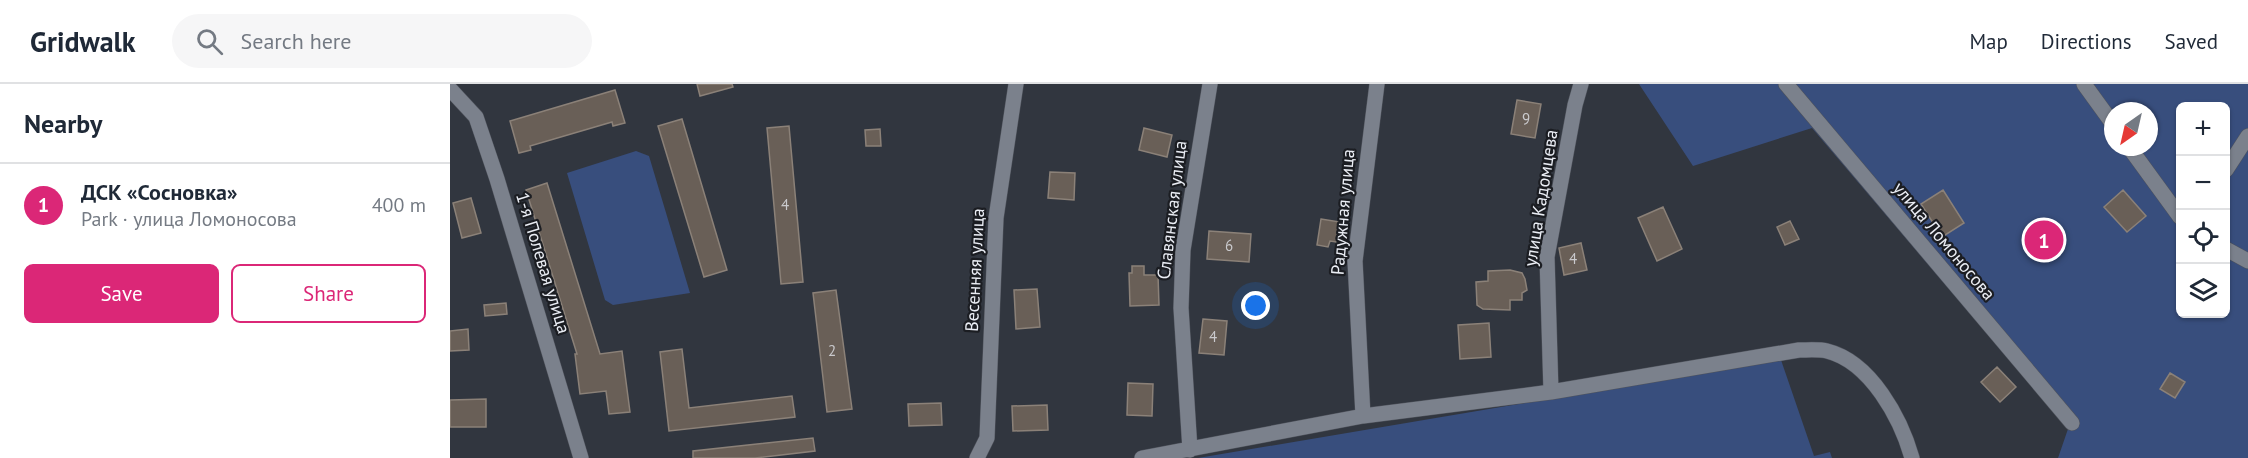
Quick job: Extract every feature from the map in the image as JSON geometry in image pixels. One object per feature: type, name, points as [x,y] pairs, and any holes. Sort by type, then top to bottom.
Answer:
[{"type":"street","name":"Весенняя улица","points":[[977,458],[987,438],[996,218],[1016,84]]},
{"type":"street","name":"Славянская улица","points":[[1190,450],[1181,308],[1183,249],[1210,84]]},
{"type":"street","name":"Радужная улица","points":[[1363,416],[1355,261],[1377,84]]},
{"type":"street","name":"улица Кадомцева","points":[[1551,392],[1547,257],[1575,105],[1581,84]]},
{"type":"street","name":"улица Ломоносова","points":[[1786,84],[2072,423]]},
{"type":"street","points":[[2084,84],[2104,112]]},
{"type":"street","name":"1-я Полевая улица","points":[[450,89],[476,117],[497,179],[581,458]]},
{"type":"street","points":[[2230,164],[2248,136]]},
{"type":"street","points":[[2136,156],[2176,210]]},
{"type":"street","points":[[2230,251],[2248,261]]},
{"type":"street","points":[[1142,458],[1363,416],[1551,392],[1799,350],[1827,351],[1848,360],[1884,395],[1906,438],[1912,458]]},
{"type":"shaded area","points":[[1639,84],[2248,84],[2248,458],[2058,458],[2068,429],[1812,128],[1693,166]]},
{"type":"shaded area","points":[[636,151],[649,156],[690,293],[613,305],[605,300],[567,173]]},
{"type":"shaded area","points":[[1781,360],[1814,456],[1830,452],[1832,458],[1198,458]]},
{"type":"building","points":[[697,84],[732,84],[733,87],[700,96]]},
{"type":"building","points":[[615,90],[625,123],[613,126],[612,122],[530,146],[531,150],[519,153],[510,121]]},
{"type":"building","points":[[1517,100],[1541,104],[1535,138],[1511,134]]},
{"type":"building","points":[[682,119],[727,270],[704,277],[658,126]]},
{"type":"building","points":[[789,126],[803,282],[781,284],[767,128]]},
{"type":"building","points":[[1144,128],[1172,135],[1167,157],[1139,150]]},
{"type":"building","points":[[880,129],[881,146],[866,146],[865,130]]},
{"type":"building","points":[[1050,172],[1075,173],[1074,200],[1048,198]]},
{"type":"building","points":[[547,183],[600,354],[622,351],[630,412],[609,414],[606,391],[580,394],[575,354],[577,354],[526,190]]},
{"type":"building","points":[[1943,190],[1964,223],[1942,237],[1921,204]]},
{"type":"building","points":[[2123,190],[2146,216],[2127,232],[2104,207]]},
{"type":"building","points":[[471,198],[481,233],[462,238],[453,203]]},
{"type":"building","points":[[1663,207],[1682,249],[1657,261],[1638,218]]},
{"type":"building","points":[[1321,219],[1340,222],[1336,242],[1330,241],[1328,247],[1317,245]]},
{"type":"building","points":[[1790,221],[1799,239],[1785,245],[1777,227]]},
{"type":"building","points":[[1209,231],[1251,234],[1249,262],[1207,259]]},
{"type":"building","points":[[1581,243],[1587,270],[1564,275],[1559,248]]},
{"type":"building","points":[[1132,266],[1144,266],[1144,275],[1158,275],[1159,305],[1130,306],[1129,273],[1132,273]]},
{"type":"building","points":[[1510,270],[1522,273],[1525,279],[1527,290],[1522,293],[1522,300],[1510,300],[1510,310],[1483,309],[1477,305],[1476,282],[1488,281],[1488,271]]},
{"type":"building","points":[[1037,289],[1040,327],[1016,329],[1014,290]]},
{"type":"building","points":[[836,290],[852,409],[827,412],[813,293]]},
{"type":"building","points":[[506,303],[507,314],[485,316],[484,305]]},
{"type":"building","points":[[1203,319],[1227,321],[1224,355],[1199,353]]},
{"type":"building","points":[[1489,323],[1491,357],[1460,359],[1458,325]]},
{"type":"building","points":[[468,329],[469,350],[450,351],[450,331]]},
{"type":"building","points":[[682,349],[689,408],[792,396],[795,417],[669,431],[660,352]]},
{"type":"building","points":[[1997,367],[2016,387],[2000,402],[1981,382]]},
{"type":"building","points":[[2170,373],[2185,382],[2175,398],[2160,389]]},
{"type":"building","points":[[1128,383],[1153,384],[1152,416],[1127,415]]},
{"type":"building","points":[[486,399],[486,427],[450,427],[450,400]]},
{"type":"building","points":[[941,403],[942,425],[909,426],[908,404]]},
{"type":"building","points":[[1047,405],[1048,430],[1013,431],[1012,406]]},
{"type":"building","points":[[813,438],[815,451],[755,458],[693,458],[693,451]]},
{"type":"place","name":"ДСК «Сосновка»","points":[[2044,240]]}]
